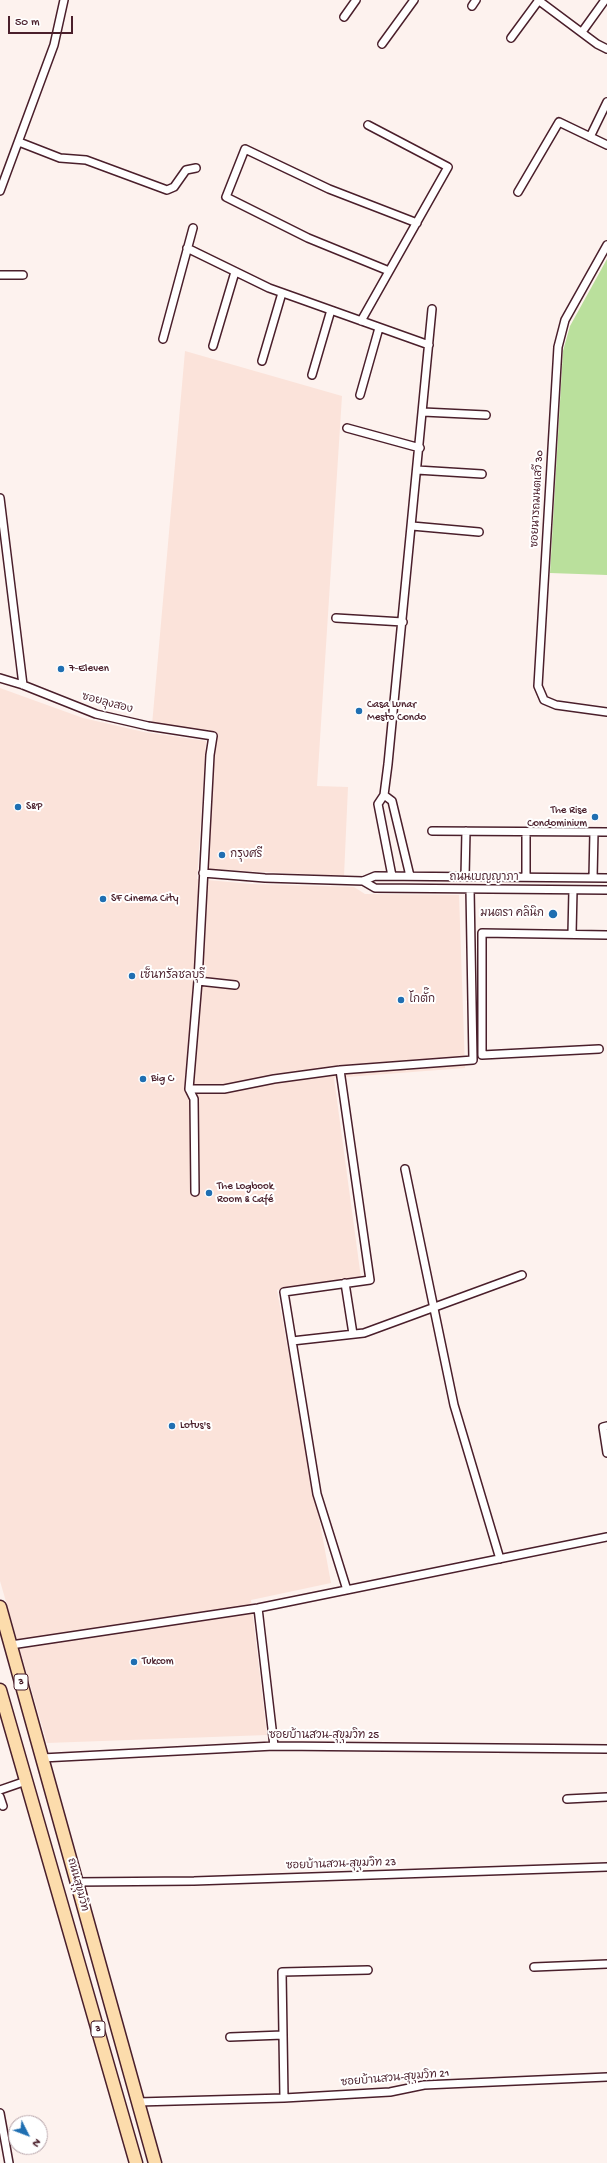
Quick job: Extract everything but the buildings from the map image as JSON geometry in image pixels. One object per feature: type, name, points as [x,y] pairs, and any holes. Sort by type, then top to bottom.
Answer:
[{"type":"main road","name":"ถนนสุขุมวิท","points":[[0,1607],[155,2163]]},
{"type":"main road","name":"ถนนสุขุมวิท","points":[[0,1690],[60,1894],[136,2163]]},
{"type":"main road","points":[[60,1894],[77,1885]]},
{"type":"street","points":[[0,191],[54,45],[64,0]]},
{"type":"street","points":[[344,18],[356,0]]},
{"type":"street","points":[[382,44],[414,0]]},
{"type":"street","points":[[511,38],[539,0],[607,49]]},
{"type":"street","points":[[582,32],[606,0]]},
{"type":"street","points":[[590,137],[607,102]]},
{"type":"street","points":[[518,192],[559,122],[607,145]]},
{"type":"street","points":[[361,321],[448,167],[368,125]]},
{"type":"street","points":[[19,142],[60,158],[86,160],[144,182],[170,190],[186,170],[196,168]]},
{"type":"street","points":[[389,271],[308,238],[226,197],[245,149],[329,189],[417,223]]},
{"type":"street","points":[[163,339],[192,228]]},
{"type":"street","name":"ซอยนารถมนตเสวี 30","points":[[607,246],[565,320],[558,347],[538,686],[544,700],[556,706],[607,712]]},
{"type":"street","points":[[187,248],[282,293],[429,345]]},
{"type":"street","points":[[213,346],[235,272]]},
{"type":"street","points":[[0,275],[23,275]]},
{"type":"street","points":[[262,361],[282,293]]},
{"type":"street","points":[[392,876],[378,804],[384,795],[403,622],[432,309]]},
{"type":"street","points":[[312,375],[331,310]]},
{"type":"street","points":[[360,395],[379,328]]},
{"type":"street","points":[[423,412],[486,415]]},
{"type":"street","points":[[347,428],[420,448]]},
{"type":"street","points":[[417,470],[482,474]]},
{"type":"street","points":[[0,498],[23,685]]},
{"type":"street","points":[[412,526],[479,532]]},
{"type":"street","points":[[336,618],[403,622]]},
{"type":"street","name":"ซอยลุงสอง","points":[[0,678],[23,685],[96,714],[148,726],[213,736],[210,754],[203,873]]},
{"type":"street","points":[[384,795],[392,801],[410,876]]},
{"type":"street","points":[[432,831],[607,832]]},
{"type":"street","points":[[465,877],[466,831]]},
{"type":"street","points":[[526,832],[526,877]]},
{"type":"street","points":[[594,832],[594,878]]},
{"type":"street","points":[[195,1192],[194,1099],[189,1089],[198,981],[203,873]]},
{"type":"street","name":"ถนนเบญญาภา","points":[[203,873],[259,878],[363,881],[375,876],[607,878]]},
{"type":"street","points":[[488,889],[489,877]]},
{"type":"street","name":"ถนนเบญญาภา","points":[[363,881],[374,888],[607,890]]},
{"type":"street","points":[[189,1089],[224,1089],[340,1070],[473,1060],[470,889]]},
{"type":"street","points":[[572,934],[573,890]]},
{"type":"street","points":[[600,1049],[482,1055],[482,933],[607,935]]},
{"type":"street","points":[[198,981],[235,985]]},
{"type":"street","points":[[340,1070],[370,1280],[284,1292],[317,1494],[347,1590]]},
{"type":"street","points":[[405,1169],[454,1405],[500,1559]]},
{"type":"street","points":[[292,1341],[364,1333],[522,1275]]},
{"type":"street","points":[[345,1283],[353,1334]]},
{"type":"street","points":[[607,1426],[603,1427],[607,1454]]},
{"type":"street","points":[[11,1645],[258,1608],[607,1537]]},
{"type":"street","points":[[258,1608],[274,1746]]},
{"type":"street","name":"ซอยบ้านสวน-สุขุมวิท 25","points":[[42,1758],[274,1746],[607,1749]]},
{"type":"street","points":[[0,1790],[26,1781]]},
{"type":"street","points":[[0,1797],[3,1806]]},
{"type":"street","points":[[567,1800],[607,1797]]},
{"type":"street","name":"ซอยบ้านสวน-สุขุมวิท 23","points":[[77,1885],[607,1867]]},
{"type":"street","points":[[534,1967],[607,1964]]},
{"type":"street","points":[[284,2098],[282,1972],[368,1970]]},
{"type":"street","points":[[230,2037],[283,2035]]},
{"type":"street","name":"ซอยบ้านสวน-สุขุมวิท 21","points":[[138,2102],[284,2098],[390,2092],[424,2086],[607,2077]]},
{"type":"street","points":[[0,2113],[9,2163]]},
{"type":"shaded area","points":[[185,351],[342,396],[317,786],[348,787],[344,876],[207,869],[216,734],[152,725]]},
{"type":"shaded area","points":[[0,688],[83,718],[144,732],[206,741],[197,879],[252,884],[354,887],[365,894],[459,895],[465,1068],[334,1078],[361,1278],[277,1290],[331,1583],[251,1600],[267,1735],[47,1743],[0,1581]]},
{"type":"green space","points":[[607,259],[607,575],[550,573],[563,351],[570,326]]},
{"type":"place","name":"7-Eleven","points":[[61,669]]},
{"type":"place","name":"Casa Lunar Mesto Condo","points":[[359,711]]},
{"type":"place","name":"S&P","points":[[18,807]]},
{"type":"place","name":"The Rise Condominium","points":[[595,817]]},
{"type":"place","name":"กรุงศรี","points":[[222,855]]},
{"type":"place","name":"SF Cinema City","points":[[103,899]]},
{"type":"place","name":"มนตรา คลินิก","points":[[553,914]]},
{"type":"place","name":"เซ็นทรัลชลบุรี","points":[[132,976]]},
{"type":"place","name":"โกตั๊ก","points":[[401,1000]]},
{"type":"place","name":"Big C","points":[[143,1079]]},
{"type":"place","name":"The Logbook Room & Café","points":[[209,1193]]},
{"type":"place","name":"Lotus's","points":[[172,1426]]},
{"type":"place","name":"Tukcom","points":[[134,1662]]}]
